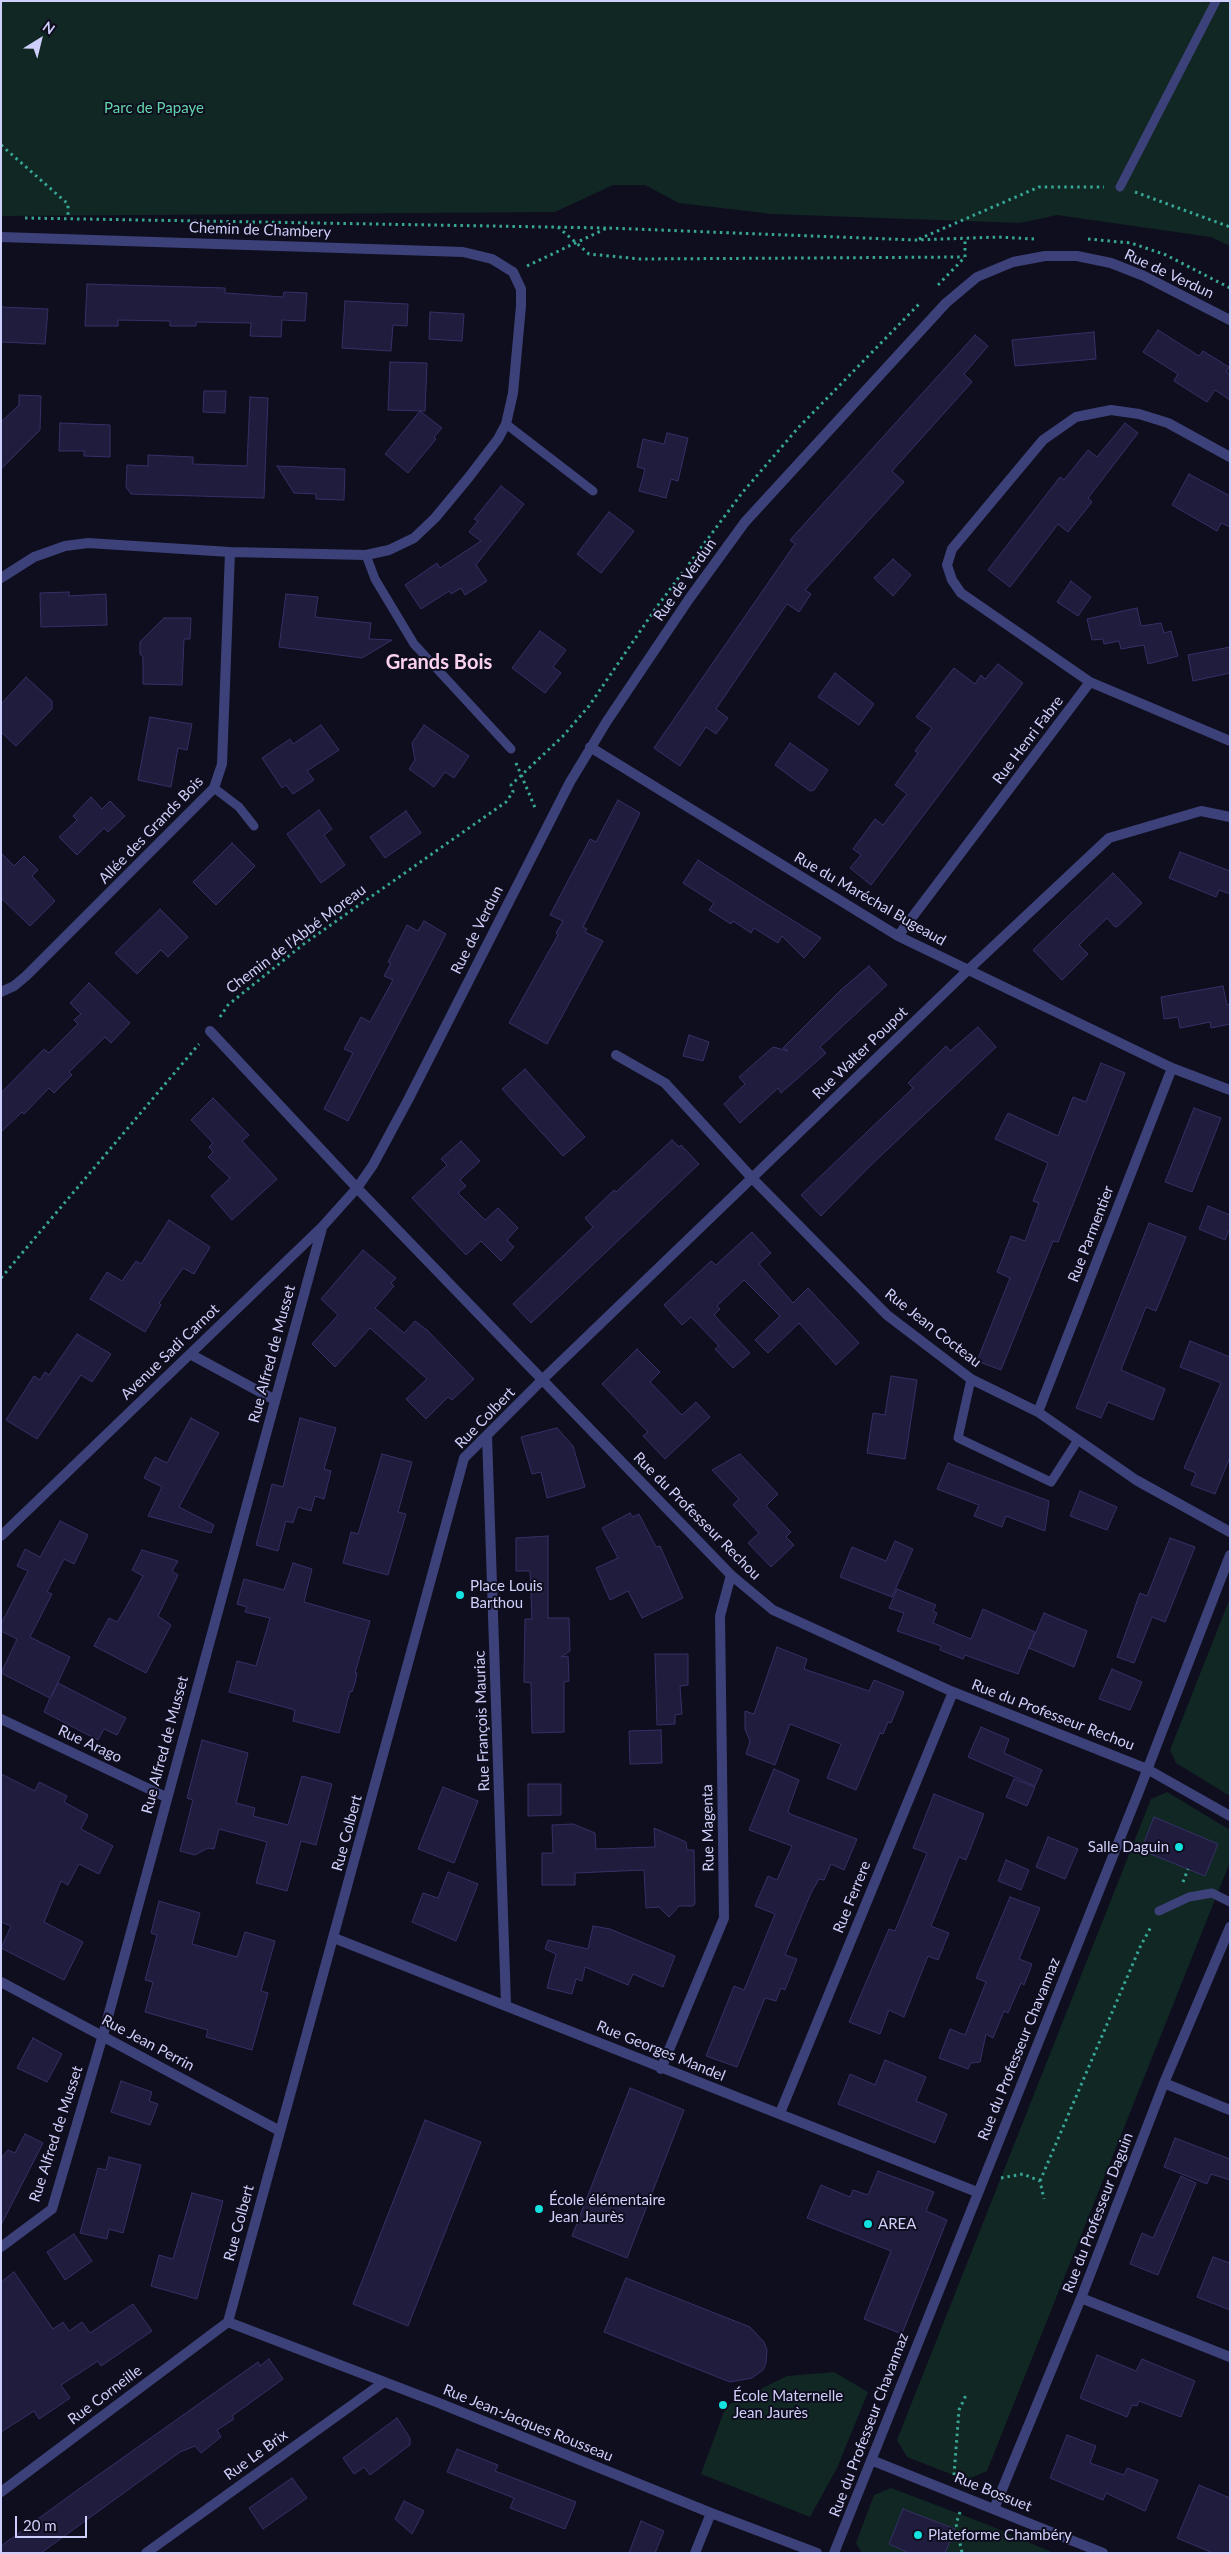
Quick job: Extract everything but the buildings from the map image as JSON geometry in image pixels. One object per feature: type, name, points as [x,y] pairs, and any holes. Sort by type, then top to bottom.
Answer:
[{"type":"street","name":"Chemin de Chambery","points":[[1,237],[463,252],[492,258],[513,272]]},
{"type":"street","name":"Rue de Verdun","points":[[357,1188],[373,1165],[408,1100],[545,831],[590,748],[689,599],[745,522],[917,333],[961,289],[972,281],[1013,262],[1045,256],[1077,256],[1110,263],[1144,276],[1230,320]]},
{"type":"street","points":[[1,578],[34,557],[65,546],[113,543],[230,552],[366,555],[389,550],[414,538],[435,518],[469,477],[498,439],[506,424],[513,393],[521,306],[521,289],[513,272]]},
{"type":"street","points":[[1230,457],[1168,424],[1139,414],[1111,410],[1076,417],[1044,440],[952,549],[947,565],[952,580],[960,593],[1090,682],[1230,741]]},
{"type":"street","name":"Allée des Grands Bois","points":[[1,992],[14,986],[26,976],[214,788],[222,764],[230,552]]},
{"type":"street","name":"Rue Henri Fabre","points":[[898,936],[1090,682]]},
{"type":"street","name":"Rue du Maréchal Bugeaud","points":[[590,748],[898,936],[1172,1068],[1230,1090]]},
{"type":"street","name":"Rue Walter Poupot","points":[[543,1379],[967,970],[1109,838],[1201,811],[1230,817]]},
{"type":"street","name":"Rue du Professeur Rechou","points":[[210,1031],[357,1188],[731,1576],[773,1610],[953,1692],[1147,1768],[1230,1816]]},
{"type":"street","name":"Rue Jean Cocteau","points":[[616,1055],[665,1083],[752,1178],[887,1315],[971,1379],[1038,1412],[1136,1480],[1230,1532]]},
{"type":"street","name":"Rue Parmentier","points":[[1038,1412],[1172,1068]]},
{"type":"street","name":"Avenue Sadi Carnot","points":[[1,1536],[322,1227],[357,1188]]},
{"type":"street","name":"Rue Alfred de Musset","points":[[1,2247],[52,2210],[103,2035],[322,1227]]},
{"type":"street","points":[[190,1354],[275,1400]]},
{"type":"street","name":"Rue Colbert","points":[[228,2322],[464,1458],[543,1379]]},
{"type":"street","name":"Rue François Mauriac","points":[[487,1435],[506,2005]]},
{"type":"street","name":"Rue du Professeur Chavannaz","points":[[834,2553],[1230,1555]]},
{"type":"street","name":"Rue Magenta","points":[[661,2069],[724,1918],[720,1616],[731,1576]]},
{"type":"street","name":"Rue Ferrere","points":[[780,2113],[953,1692]]},
{"type":"street","name":"Rue Arago","points":[[1,1719],[166,1797]]},
{"type":"street","name":"Rue du Professeur Daguin","points":[[994,2509],[1081,2298],[1164,2083],[1230,1927]]},
{"type":"street","name":"Rue Georges Mandel","points":[[334,1938],[506,2005],[661,2069],[780,2113],[977,2192]]},
{"type":"street","name":"Rue Jean Perrin","points":[[1,1982],[280,2131]]},
{"type":"street","points":[[1164,2083],[1230,2110]]},
{"type":"street","points":[[1081,2298],[1230,2356]]},
{"type":"street","name":"Rue Jean-Jacques Rousseau","points":[[228,2322],[817,2553]]},
{"type":"street","name":"Rue Corneille","points":[[1,2492],[228,2322]]},
{"type":"street","name":"Rue Le Brix","points":[[146,2553],[384,2382]]},
{"type":"street","name":"Rue Bossuet","points":[[871,2460],[994,2509],[1087,2550],[1103,2553]]},
{"type":"street","points":[[695,2553],[711,2513]]},
{"type":"lane","points":[[1120,187],[1216,1]]},
{"type":"lane","points":[[506,424],[593,491]]},
{"type":"lane","points":[[366,555],[375,579],[414,644],[511,749]]},
{"type":"lane","points":[[214,788],[239,807],[254,826]]},
{"type":"lane","points":[[971,1379],[958,1438],[1051,1482],[1078,1440]]},
{"type":"lane","points":[[1159,1911],[1189,1897],[1212,1893],[1230,1902]]},
{"type":"path","points":[[1,145],[68,204],[68,238]]},
{"type":"path","points":[[916,240],[1039,187],[1120,187],[1230,227]]},
{"type":"path","points":[[20,219],[68,218],[607,228],[916,240],[999,238]]},
{"type":"path","points":[[558,227],[589,254],[640,258],[965,257]]},
{"type":"path","points":[[513,272],[607,228]]},
{"type":"path","points":[[521,777],[545,831]]},
{"type":"path","name":"Chemin de l’Abbé Moreau","points":[[1,1278],[210,1031],[228,1005],[305,943],[506,802],[513,792],[511,785]]},
{"type":"path","points":[[1044,2200],[1040,2181],[1140,1947],[1159,1911]]},
{"type":"path","points":[[983,2176],[997,2179],[1023,2174],[1040,2181]]},
{"type":"path","points":[[962,2553],[956,2524],[970,2484],[953,2475],[959,2410],[967,2394]]},
{"type":"green space","name":"Parc de Papaye","points":[[1,1],[1230,1],[1230,246],[1211,237],[1057,215],[1020,223],[772,214],[679,203],[645,185],[613,185],[555,212],[1,216]]},
{"type":"green space","points":[[1230,1598],[1230,1796],[1176,1763],[1170,1750]]},
{"type":"green space","points":[[1167,1792],[1230,1830],[1230,1862],[987,2471],[966,2480],[907,2457],[897,2440],[1151,1799]]},
{"type":"green space","points":[[834,2372],[868,2392],[837,2468],[810,2517],[701,2474],[726,2406],[787,2376]]},
{"type":"green space","points":[[891,2488],[986,2524],[1054,2553],[862,2553],[856,2543],[874,2495]]},
{"type":"place","name":"Place Louis Barthou","points":[[460,1595]]},
{"type":"place","name":"Salle Daguin","points":[[1179,1847]]},
{"type":"place","name":"École élémentaire Jean Jaurès","points":[[539,2209]]},
{"type":"place","name":"AREA","points":[[868,2224]]},
{"type":"place","name":"École Maternelle Jean Jaurès","points":[[723,2405]]},
{"type":"place","name":"Plateforme Chambéry","points":[[918,2535]]},
{"type":"district","name":"Grands Bois","points":[[439,663]]}]
